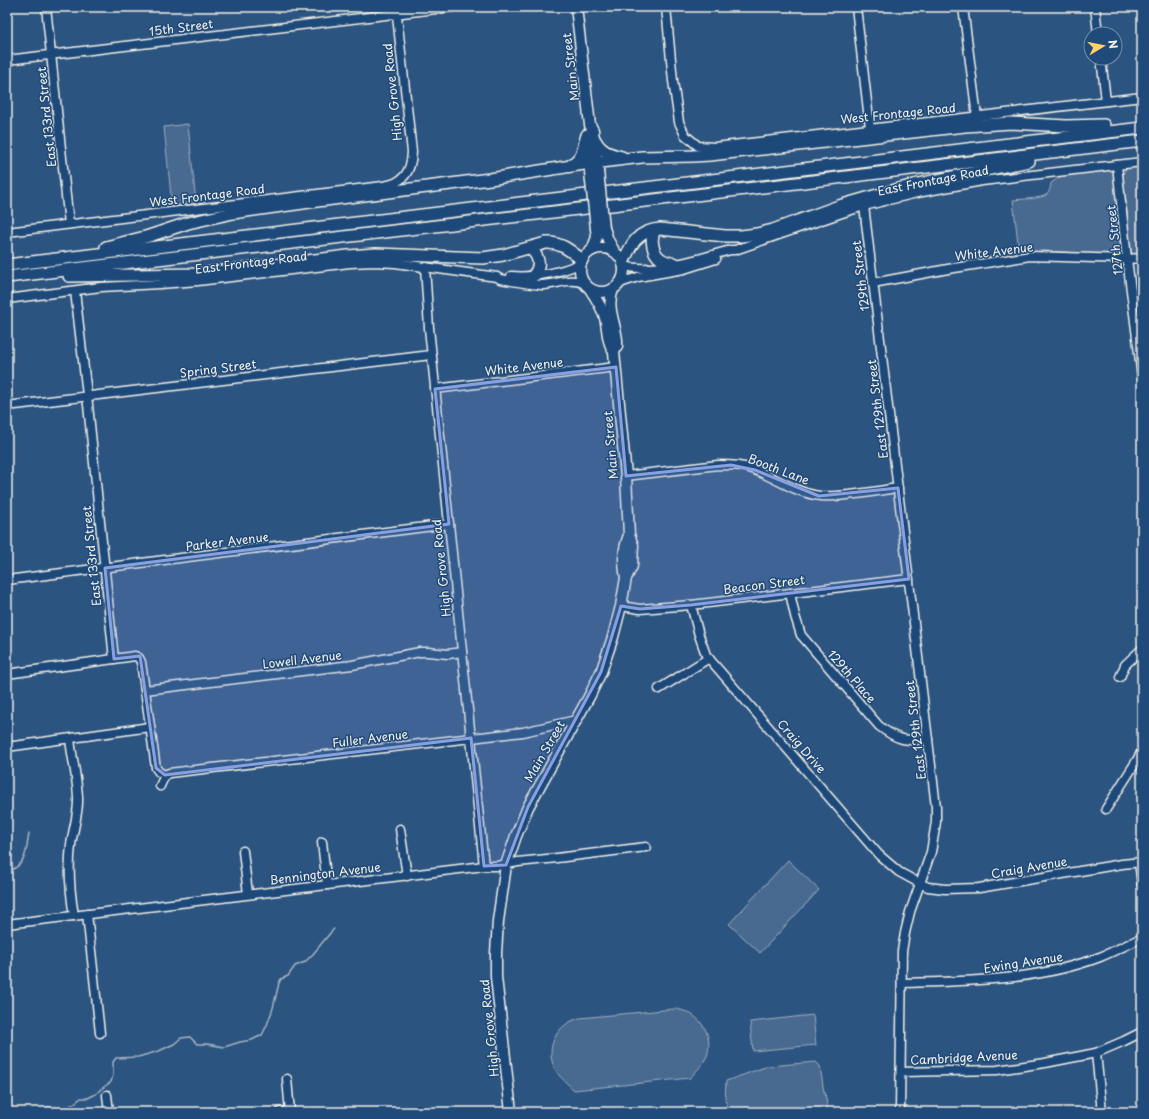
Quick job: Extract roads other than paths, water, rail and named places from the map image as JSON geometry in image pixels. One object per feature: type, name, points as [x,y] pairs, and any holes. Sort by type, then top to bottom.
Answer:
[{"type":"highway","points":[[61,258],[149,236],[188,223],[234,213],[496,178],[570,166],[594,167],[626,158],[710,155],[987,124],[1011,123],[1089,126],[1127,124],[1140,128]]},
{"type":"highway","points":[[7,265],[1140,128]]},
{"type":"highway","points":[[590,133],[599,147],[605,152],[626,158]]},
{"type":"highway","points":[[570,166],[582,153],[590,133]]},
{"type":"highway","points":[[7,277],[1142,141]]},
{"type":"highway","points":[[623,264],[627,252],[634,241],[641,235],[655,230],[725,236],[757,234],[773,230],[839,206],[914,185],[1012,165],[1061,153],[1066,150]]},
{"type":"highway","points":[[655,230],[652,234],[652,239],[657,255],[660,259],[676,264]]},
{"type":"highway","points":[[44,272],[65,276],[194,274],[362,255],[395,254],[483,258],[546,244],[557,244],[570,250],[581,262]]},
{"type":"highway","points":[[529,248],[536,254],[539,263],[538,270],[533,276]]},
{"type":"main road","name":"Main Street","points":[[576,7],[600,229],[614,251]]},
{"type":"main road","name":"Main Street","points":[[592,250],[600,229]]},
{"type":"main road","points":[[598,248],[614,251],[623,264],[624,273],[616,286],[602,292],[597,292],[587,286],[580,274],[581,262],[592,250],[598,248]]},
{"type":"main road","name":"Main Street","points":[[496,941],[501,891],[506,865],[516,836],[528,807],[590,695],[601,672],[612,642],[626,578],[632,566],[633,545],[629,535],[626,476],[614,352],[610,347],[603,313],[597,299],[587,286]]},
{"type":"main road","name":"Main Street","points":[[614,352],[617,346],[617,340],[610,306],[610,297],[616,286]]},
{"type":"main road","name":"High Grove Road","points":[[496,941],[496,977],[511,1112]]},
{"type":"street","name":"East 133rd Street","points":[[46,7],[69,224]]},
{"type":"street","name":"15th Street","points":[[7,60],[396,10],[453,7]]},
{"type":"street","name":"West Frontage Road","points":[[666,7],[673,81],[679,122],[685,135],[698,146],[715,147],[1142,97]]},
{"type":"street","points":[[856,7],[870,128]]},
{"type":"street","points":[[963,7],[977,117]]},
{"type":"street","points":[[1095,7],[1097,26]]},
{"type":"street","name":"High Grove Road","points":[[396,10],[412,152],[412,160],[406,174]]},
{"type":"street","points":[[1102,66],[1106,101]]},
{"type":"street","name":"East Frontage Road","points":[[623,264],[642,269],[676,264],[735,250],[864,206],[917,193],[964,184],[1142,162]]},
{"type":"street","name":"127th Street","points":[[1117,164],[1142,377]]},
{"type":"street","name":"West Frontage Road","points":[[7,232],[383,186],[396,182],[403,178],[406,174]]},
{"type":"street","name":"129th Street","points":[[864,206],[881,343]]},
{"type":"street","name":"East Frontage Road","points":[[616,286],[638,276],[698,265],[732,253],[735,250]]},
{"type":"street","name":"White Avenue","points":[[873,283],[1030,256],[1127,259],[1142,258]]},
{"type":"street","name":"East Frontage Road","points":[[7,299],[101,287],[198,281],[350,263],[375,262],[395,263],[497,277],[500,279],[539,285],[570,280],[577,281],[587,286]]},
{"type":"street","name":"East Frontage Road","points":[[497,277],[533,276],[557,272],[581,262]]},
{"type":"street","name":"High Grove Road","points":[[425,267],[431,355],[484,866]]},
{"type":"street","name":"East 133rd Street","points":[[75,291],[114,659]]},
{"type":"street","name":"East 129th Street","points":[[881,343],[936,807],[936,822],[931,852],[910,912],[902,951],[900,1112]]},
{"type":"street","name":"Spring Street","points":[[7,406],[87,395],[431,355]]},
{"type":"street","name":"White Avenue","points":[[435,389],[616,367]]},
{"type":"street","name":"Booth Lane","points":[[626,476],[718,465],[731,465],[743,466],[755,470],[801,491],[819,496],[837,496],[898,488]]},
{"type":"street","name":"Parker Avenue","points":[[7,580],[449,524]]},
{"type":"street","name":"Beacon Street","points":[[621,606],[640,609],[691,605],[909,579]]},
{"type":"street","name":"129th Place","points":[[790,593],[795,616],[802,635],[880,726],[890,734],[901,739],[914,741],[928,739]]},
{"type":"street","name":"Craig Drive","points":[[691,605],[706,655],[880,854],[899,872],[921,884]]},
{"type":"street","points":[[1120,677],[1125,665],[1142,649]]},
{"type":"street","name":"Lowell Avenue","points":[[145,690],[352,665],[420,652],[448,654],[462,652]]},
{"type":"street","points":[[7,674],[135,656],[139,658],[141,662],[156,768],[159,772],[165,774],[160,786]]},
{"type":"street","points":[[659,690],[709,658]]},
{"type":"street","name":"Fuller Avenue","points":[[165,774],[524,732],[576,720]]},
{"type":"street","points":[[7,748],[150,727]]},
{"type":"street","points":[[70,738],[78,797],[77,814],[71,845],[70,864],[70,891],[74,916]]},
{"type":"street","points":[[1106,809],[1142,751]]},
{"type":"street","points":[[400,829],[407,876]]},
{"type":"street","points":[[322,842],[327,885]]},
{"type":"street","name":"Bennington Avenue","points":[[7,924],[646,847]]},
{"type":"street","points":[[243,851],[248,894]]},
{"type":"street","points":[[1140,862],[1142,885]]},
{"type":"street","name":"Craig Avenue","points":[[921,884],[928,887],[945,889],[979,888],[1140,862]]},
{"type":"street","points":[[87,914],[100,1033]]},
{"type":"street","name":"Ewing Avenue","points":[[902,983],[989,980],[1041,973],[1100,957],[1142,938]]},
{"type":"street","name":"Cambridge Avenue","points":[[901,1072],[997,1070],[1045,1063],[1096,1053],[1142,1032]]},
{"type":"street","points":[[1096,1053],[1102,1112]]},
{"type":"street","points":[[280,1112],[290,1111],[287,1079]]},
{"type":"street","points":[[107,1095],[109,1112]]},
{"type":"waterway","points":[[7,872],[14,869],[22,862],[26,852],[29,833]]},
{"type":"waterway","points":[[42,1112],[47,1107],[63,1109],[72,1105],[81,1098],[88,1098],[96,1094],[111,1082],[113,1075],[113,1062],[116,1058],[138,1057],[159,1051],[174,1044],[181,1038],[190,1037],[197,1044],[224,1047],[252,1040],[262,1035],[273,1008],[281,979],[288,976],[295,966],[305,962],[334,929]]}]
